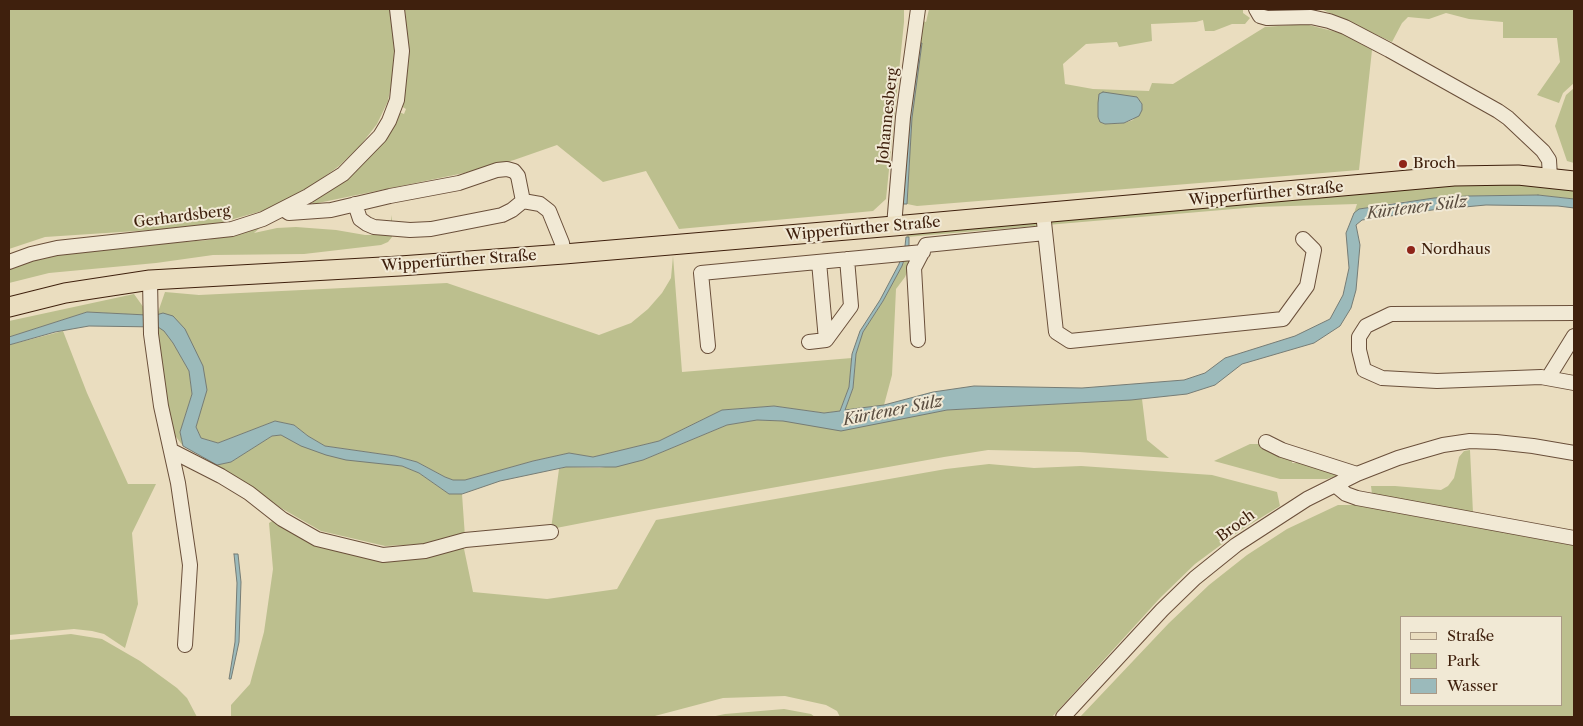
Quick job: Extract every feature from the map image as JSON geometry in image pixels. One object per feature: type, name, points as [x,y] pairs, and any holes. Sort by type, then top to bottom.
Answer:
[{"type":"main road","name":"Wipperfürther Straße","points":[[9,307],[65,293],[150,280],[564,254],[1454,176],[1518,175],[1574,181]]},
{"type":"street","name":"Gerhardsberg","points":[[9,262],[57,248],[232,229],[263,219],[308,196],[343,174],[380,136],[389,121],[397,100],[402,51],[397,9]]},
{"type":"street","name":"Johannesberg","points":[[894,226],[903,117],[918,9]]},
{"type":"street","points":[[1256,9],[1260,16],[1267,18],[1311,17],[1329,20],[1389,50],[1498,111],[1508,118],[1542,151],[1549,160],[1550,177]]},
{"type":"street","points":[[283,209],[289,213],[331,210],[458,183],[497,170],[507,169],[514,171],[518,176],[523,201]]},
{"type":"street","points":[[355,204],[360,219],[367,224],[374,227],[410,230],[431,229],[502,215],[523,201],[540,204],[549,210],[562,243],[564,254]]},
{"type":"street","points":[[1043,213],[1056,332],[1070,341],[1283,319],[1307,286],[1314,250],[1303,239]]},
{"type":"street","points":[[918,340],[914,268],[918,252],[926,245],[1046,233]]},
{"type":"street","points":[[708,346],[701,273],[918,252]]},
{"type":"street","points":[[809,342],[826,340],[851,306],[847,259]]},
{"type":"street","points":[[819,262],[826,340]]},
{"type":"street","points":[[150,280],[151,334],[161,406],[178,483],[190,565],[185,645]]},
{"type":"street","points":[[1574,313],[1391,314],[1366,326],[1358,337],[1364,370],[1382,378],[1437,381],[1541,377],[1574,383]]},
{"type":"street","points":[[1548,378],[1574,336]]},
{"type":"street","name":"Broch","points":[[1063,717],[1162,610],[1195,578],[1236,545],[1307,499],[1357,474],[1422,450],[1443,445],[1470,441],[1496,442],[1574,453]]},
{"type":"street","points":[[1266,442],[1282,450],[1357,474]]},
{"type":"street","points":[[172,451],[221,476],[249,493],[282,519],[317,539],[383,555],[425,551],[465,540],[551,532]]},
{"type":"street","points":[[1335,485],[1346,494],[1357,498],[1574,538]]},
{"type":"green space","points":[[9,9],[391,9],[394,49],[393,75],[388,101],[377,124],[360,146],[339,166],[306,190],[269,209],[223,222],[182,228],[45,237],[9,249]]},
{"type":"green space","points":[[405,9],[904,9],[886,199],[873,211],[679,229],[646,171],[603,182],[557,145],[514,160],[464,173],[313,204],[312,201],[399,112],[404,114],[406,109],[401,106],[407,76]]},
{"type":"green space","points":[[922,9],[925,9],[923,21],[926,22],[929,9],[1243,9],[1243,13],[1250,18],[1245,24],[1232,24],[1214,31],[1205,31],[1203,20],[1151,24],[1152,41],[1119,47],[1117,42],[1086,44],[1063,64],[1065,84],[1093,89],[1149,91],[1152,83],[1173,84],[1265,27],[1305,24],[1344,34],[1372,50],[1359,170],[917,206],[907,204],[912,118],[922,44],[919,43]],"holes":[[[1137,97],[1142,104],[1133,120],[1124,123],[1105,124],[1100,122],[1098,117],[1098,103]]]},
{"type":"green space","points":[[1321,9],[1574,9],[1574,83],[1563,93],[1559,103],[1537,95],[1560,62],[1557,38],[1503,38],[1503,22],[1469,19],[1446,13],[1429,19],[1408,17],[1402,23],[1392,42]]},
{"type":"green space","points":[[1574,88],[1574,163],[1567,161],[1555,126],[1566,95]]},
{"type":"green space","points":[[1496,183],[1574,188],[1574,199],[1538,195],[1468,196],[1400,202],[1359,209],[1354,213],[1357,204],[1257,207],[907,237],[907,232],[1434,186]]},
{"type":"green space","points":[[392,215],[392,237],[388,242],[381,245],[304,254],[213,255],[156,263],[49,273],[9,283],[9,268],[33,259],[81,250],[208,240],[268,221],[254,233],[277,228],[296,227],[379,235],[384,233],[390,226]]},
{"type":"green space","points":[[673,256],[682,372],[852,358],[849,387],[840,411],[824,413],[774,406],[722,410],[659,441],[593,457],[569,453],[465,480],[453,480],[417,462],[395,456],[325,446],[294,425],[275,421],[218,443],[201,438],[196,427],[206,390],[157,315],[165,292],[199,295],[447,283],[599,335],[631,323],[648,309],[662,293],[671,278]]},
{"type":"green space","points":[[913,257],[905,277],[896,289],[892,375],[884,405],[845,410],[853,388],[856,354],[863,332],[883,301],[906,258]]},
{"type":"green space","points":[[134,294],[144,308],[144,315],[87,312],[9,337],[9,321]]},
{"type":"green space","points":[[158,327],[164,330],[189,371],[192,394],[180,432],[183,446],[173,433],[164,401]]},
{"type":"green space","points":[[63,331],[87,393],[128,484],[156,484],[132,533],[138,604],[125,648],[104,634],[92,631],[74,629],[9,635],[9,345]]},
{"type":"green space","points":[[1142,399],[1147,440],[1169,458],[1079,452],[988,450],[551,529],[559,469],[566,467],[600,468],[643,460],[727,425],[757,420],[900,418],[947,410]]},
{"type":"green space","points":[[281,435],[402,466],[419,473],[449,494],[462,494],[465,537],[424,544],[385,546],[321,531],[281,508],[217,465],[231,462],[272,436]]},
{"type":"green space","points":[[1250,444],[1259,444],[1293,457],[1292,463],[1302,460],[1344,473],[1327,479],[1280,479],[1214,461]]},
{"type":"green space","points":[[1470,450],[1473,513],[1372,494],[1371,486],[1441,490],[1448,486],[1454,478],[1459,457],[1464,451]]},
{"type":"green space","points":[[989,464],[1034,468],[1081,466],[1212,475],[1277,492],[1280,506],[1241,530],[1195,564],[1160,598],[1052,717],[840,717],[837,711],[826,705],[785,696],[723,698],[651,717],[231,717],[231,705],[250,684],[264,632],[273,569],[269,523],[274,520],[384,560],[463,544],[473,592],[547,599],[617,589],[656,520],[946,469]]},
{"type":"green space","points":[[1338,505],[1357,505],[1419,515],[1574,545],[1574,717],[1080,717],[1169,623],[1209,585],[1247,555],[1287,529]]},
{"type":"green space","points":[[71,634],[102,639],[140,661],[177,688],[187,698],[197,717],[9,717],[9,640]]},
{"type":"green space","points":[[784,709],[811,714],[815,717],[711,717],[725,714]]},
{"type":"water","points":[[919,43],[922,43],[912,118],[907,204],[903,204],[908,118]]},
{"type":"water","points":[[1103,92],[1137,97],[1142,104],[1139,116],[1124,123],[1105,124],[1100,122],[1098,103],[1099,94]]},
{"type":"water","name":"Kürtener Sülz","points":[[1538,195],[1574,199],[1574,208],[1486,205],[1432,210],[1362,220],[1356,225],[1360,245],[1356,290],[1351,308],[1340,326],[1314,343],[1242,364],[1215,385],[1187,394],[1131,400],[947,410],[841,431],[783,421],[757,420],[727,425],[643,460],[616,467],[566,467],[500,481],[462,494],[449,494],[419,473],[402,466],[346,460],[326,455],[301,446],[281,435],[272,436],[231,462],[217,465],[183,446],[180,432],[192,394],[189,371],[173,343],[164,331],[158,327],[89,326],[55,332],[9,345],[9,337],[87,312],[147,315],[163,313],[173,316],[185,329],[203,366],[207,390],[196,427],[201,438],[218,443],[275,421],[294,425],[325,446],[395,456],[417,462],[453,480],[465,480],[569,453],[593,457],[659,441],[722,410],[774,406],[824,413],[840,411],[849,387],[852,354],[860,331],[880,300],[899,264],[906,237],[909,237],[909,246],[902,266],[863,332],[856,354],[853,388],[845,410],[884,405],[933,392],[974,386],[1082,388],[1184,380],[1205,373],[1225,358],[1295,336],[1330,319],[1343,295],[1349,268],[1346,233],[1354,213],[1359,209],[1434,198]]},
{"type":"water","points":[[234,554],[238,554],[241,582],[239,642],[231,679],[229,679],[235,642],[237,583]]},
{"type":"place","name":"Broch","points":[[1403,164]]},
{"type":"place","name":"Nordhaus","points":[[1411,250]]}]
